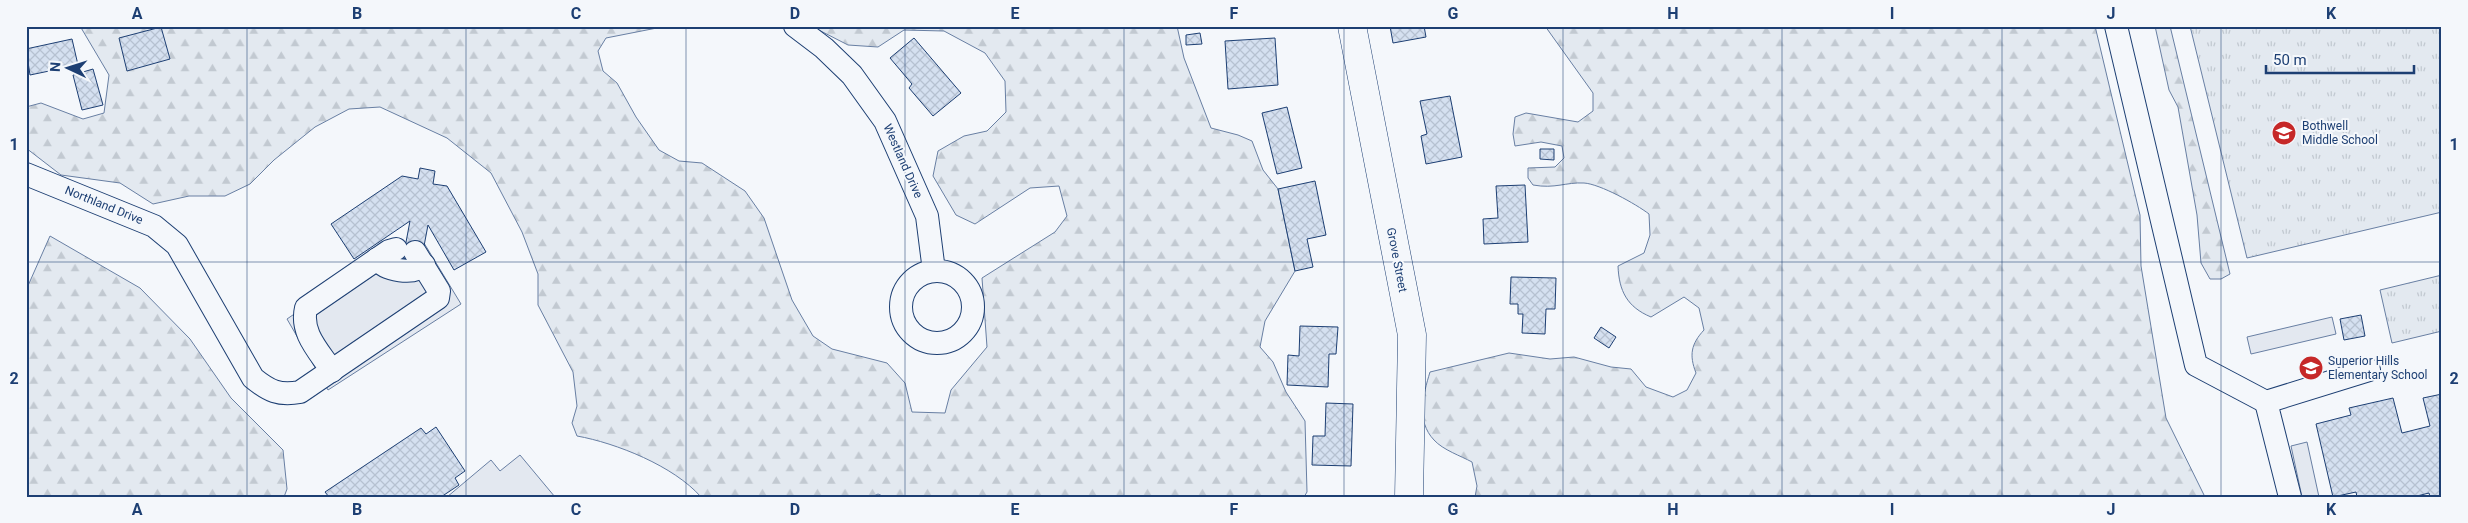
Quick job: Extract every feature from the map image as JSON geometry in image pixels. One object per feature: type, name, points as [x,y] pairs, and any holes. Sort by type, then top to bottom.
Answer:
[{"type":"main road","name":"Grove Street","points":[[1352,26],[1412,335],[1409,497]]},
{"type":"street","name":"Westland Drive","points":[[795,26],[824,48],[852,75],[885,121],[927,216],[934,271]]},
{"type":"street","points":[[2116,26],[2196,365],[2266,402],[2369,370]]},
{"type":"street","name":"Northland Drive","points":[[26,174],[154,226],[177,245],[253,378],[268,391],[285,395],[300,392],[332,371]]},
{"type":"street","points":[[403,256],[439,291],[438,298],[332,371],[307,334],[304,326],[306,308],[403,256]]},
{"type":"street","points":[[2266,402],[2290,497]]},
{"type":"green space","points":[[80,26],[667,26],[606,38],[598,51],[603,71],[617,83],[636,117],[659,150],[679,161],[702,163],[745,191],[764,218],[792,300],[813,336],[832,349],[887,363],[905,383],[912,412],[945,413],[951,390],[987,347],[982,278],[1055,232],[1067,216],[1059,186],[1030,188],[975,224],[956,215],[933,176],[938,151],[964,136],[987,131],[1006,112],[1005,81],[985,53],[944,31],[904,30],[878,47],[848,45],[811,26],[1177,26],[1184,58],[1211,128],[1252,141],[1263,170],[1278,189],[1295,271],[1265,321],[1260,347],[1273,362],[1286,392],[1305,421],[1307,492],[1304,497],[885,497],[878,494],[872,497],[701,497],[676,475],[644,458],[609,444],[577,436],[572,423],[577,406],[573,372],[538,305],[538,274],[522,232],[491,173],[447,138],[380,107],[349,109],[315,127],[274,160],[250,184],[225,196],[189,196],[153,204],[120,183],[61,175],[26,148],[26,107],[41,103],[83,119],[104,113],[109,75]]},
{"type":"green space","points":[[1545,26],[2095,26],[2140,215],[2141,266],[2166,418],[2205,497],[1475,497],[1477,486],[1472,462],[1438,444],[1428,433],[1425,425],[1423,399],[1430,372],[1509,353],[1550,359],[1574,357],[1611,367],[1631,369],[1646,387],[1673,397],[1687,390],[1696,373],[1692,361],[1692,350],[1696,340],[1704,330],[1699,308],[1684,297],[1651,317],[1636,308],[1626,297],[1620,283],[1618,266],[1644,253],[1650,235],[1649,214],[1618,195],[1591,184],[1578,183],[1541,186],[1533,185],[1528,178],[1528,168],[1555,167],[1564,158],[1562,146],[1541,142],[1515,146],[1513,134],[1515,117],[1526,113],[1578,122],[1593,111],[1593,93]]},
{"type":"green space","points":[[2155,26],[2170,26],[2230,274],[2221,279],[2210,279],[2201,263],[2197,215],[2178,107],[2169,90]]},
{"type":"green space","name":"Bothwell Middle School","points":[[2190,26],[2442,26],[2442,212],[2247,258]]},
{"type":"green space","points":[[50,236],[140,288],[190,339],[231,398],[283,450],[287,489],[284,497],[26,497],[26,296],[27,288]]},
{"type":"green space","points":[[2442,275],[2442,331],[2392,343],[2380,290]]},
{"type":"shaded area","points":[[424,243],[461,304],[328,390],[287,319],[397,244],[405,245],[403,258],[420,261]]},
{"type":"shaded area","points":[[2332,317],[2336,334],[2251,354],[2247,337]]},
{"type":"shaded area","points":[[2307,442],[2319,497],[2302,497],[2291,446]]},
{"type":"shaded area","points":[[520,455],[555,497],[447,497],[491,460],[500,471]]},
{"type":"building","points":[[1390,26],[1424,26],[1426,37],[1393,43]]},
{"type":"building","points":[[161,27],[170,59],[127,71],[119,38]]},
{"type":"building","points":[[1200,33],[1202,44],[1186,45],[1186,35]]},
{"type":"building","points":[[914,38],[961,93],[933,116],[909,88],[912,84],[890,58]]},
{"type":"building","points":[[1275,38],[1278,85],[1228,89],[1225,41]]},
{"type":"building","points":[[72,39],[78,65],[30,75],[26,49]]},
{"type":"building","points":[[93,69],[103,105],[82,110],[73,75]]},
{"type":"building","points":[[1450,96],[1462,157],[1426,164],[1421,136],[1427,134],[1420,101]]},
{"type":"building","points":[[1287,107],[1302,168],[1277,174],[1262,113]]},
{"type":"building","points":[[1540,149],[1554,149],[1554,160],[1540,159]]},
{"type":"building","points":[[420,168],[435,171],[433,184],[447,186],[486,252],[454,270],[428,225],[421,262],[403,258],[410,221],[354,259],[331,224],[402,176],[418,179]]},
{"type":"building","points":[[1315,181],[1326,235],[1307,239],[1313,267],[1295,271],[1278,189]]},
{"type":"building","points":[[1525,185],[1528,242],[1484,244],[1483,219],[1498,218],[1496,186]]},
{"type":"building","points":[[1511,277],[1556,278],[1555,309],[1546,309],[1545,334],[1522,333],[1523,314],[1518,314],[1518,304],[1510,304]]},
{"type":"building","points":[[2361,315],[2365,336],[2344,340],[2340,319]]},
{"type":"building","points":[[1300,326],[1338,327],[1336,354],[1329,354],[1328,387],[1287,385],[1288,355],[1299,356]]},
{"type":"building","points":[[1601,327],[1616,337],[1609,348],[1594,338]]},
{"type":"building","name":"Superior Hills Elementary School","points":[[2442,394],[2442,497],[2430,497],[2429,493],[2413,497],[2357,497],[2356,492],[2333,497],[2316,424],[2351,415],[2349,408],[2393,398],[2402,433],[2430,426],[2423,398]]},
{"type":"building","points":[[1326,403],[1353,404],[1351,466],[1312,465],[1313,436],[1325,436]]},
{"type":"building","points":[[436,427],[465,471],[455,478],[459,485],[441,497],[329,497],[325,492],[421,428],[426,434]]},
{"type":"place","name":"Bothwell Middle School","points":[[2284,133]]},
{"type":"place","name":"Superior Hills Elementary School","points":[[2311,368]]}]
